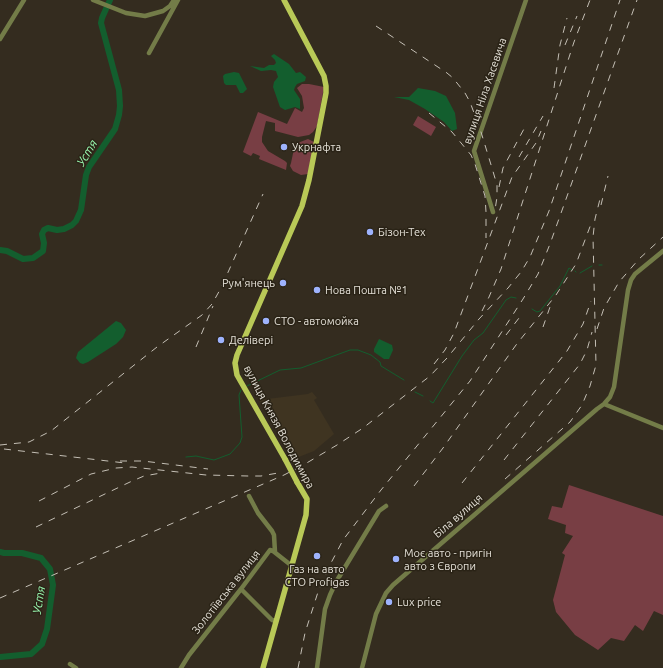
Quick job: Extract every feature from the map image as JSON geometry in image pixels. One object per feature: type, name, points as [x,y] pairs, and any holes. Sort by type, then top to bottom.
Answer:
[{"type":"main road","name":"вулиця Князя Володимира","points":[[263,668],[292,566],[307,508],[307,500],[237,375],[235,363],[237,355],[302,206],[309,180],[326,93],[324,76],[284,0]]},
{"type":"street","points":[[0,39],[24,0]]},
{"type":"street","points":[[94,1],[137,15],[150,15],[167,9],[174,0]]},
{"type":"street","points":[[149,53],[178,0]]},
{"type":"street","name":"вулиця Ніла Хасевича","points":[[493,212],[474,152],[526,0]]},
{"type":"street","name":"Біла вулиця","points":[[362,668],[379,608],[386,593],[393,585],[604,404],[610,397],[614,387],[628,290],[631,280],[635,274],[663,251]]},
{"type":"street","points":[[604,404],[663,428]]},
{"type":"street","points":[[249,496],[258,513],[274,535],[275,552]]},
{"type":"street","points":[[317,668],[325,609],[330,595],[336,582],[379,511],[386,506]]},
{"type":"street","name":"Золотіївська вулиця","points":[[181,668],[189,655],[269,551],[272,550],[292,566]]},
{"type":"street","points":[[241,589],[257,603],[272,620],[276,621]]},
{"type":"street","points":[[70,664],[76,668]]},
{"type":"shaded area","points":[[274,54],[289,64],[296,73],[300,72],[306,77],[305,81],[297,84],[294,90],[300,99],[300,109],[295,107],[285,110],[280,107],[273,87],[274,82],[278,77],[276,71],[261,71],[250,66],[264,68],[269,65],[274,65],[276,63],[275,60],[271,56]]},
{"type":"shaded area","points":[[234,72],[239,73],[247,89],[243,93],[240,93],[236,85],[226,85],[224,83],[223,76]]},
{"type":"shaded area","points":[[302,84],[324,87],[317,126],[313,132],[309,135],[298,137],[275,131],[275,123],[266,121],[262,137],[262,142],[268,151],[287,163],[286,170],[259,159],[260,156],[253,153],[251,156],[243,152],[258,112],[287,124],[295,108],[302,112],[304,108],[302,96],[297,88]]},
{"type":"shaded area","points":[[418,88],[435,91],[446,96],[455,113],[457,129],[452,131],[444,122],[409,100],[394,97],[409,97]]},
{"type":"shaded area","points":[[418,116],[436,127],[431,136],[413,125]]},
{"type":"shaded area","points":[[308,139],[314,142],[308,174],[301,175],[293,171],[290,166],[295,144]]},
{"type":"shaded area","points":[[116,321],[121,323],[126,330],[123,337],[116,344],[88,362],[83,364],[80,363],[76,358],[78,352]]},
{"type":"shaded area","points":[[379,339],[392,345],[393,350],[389,359],[384,359],[374,352]]},
{"type":"shaded area","points":[[312,392],[317,398],[314,400],[334,434],[314,451],[296,458],[259,400],[308,394]]},
{"type":"shaded area","points":[[569,485],[663,516],[663,615],[654,611],[643,631],[635,625],[624,641],[611,638],[598,650],[575,635],[556,612],[553,600],[565,555],[562,553],[573,536],[565,533],[566,525],[548,519],[552,506],[562,508]]},
{"type":"waterway","name":"Устя","points":[[0,250],[7,251],[23,259],[33,258],[43,251],[44,243],[42,234],[44,230],[48,228],[57,230],[64,229],[72,225],[76,221],[81,210],[86,175],[89,167],[115,129],[119,115],[119,90],[101,23],[110,0]]},
{"type":"waterway","points":[[580,273],[592,266]]},
{"type":"waterway","points":[[532,309],[537,312],[540,311],[560,286],[569,268],[572,270]]},
{"type":"waterway","points":[[430,401],[433,403],[462,356],[474,340],[483,333],[506,300],[511,297],[516,298]]},
{"type":"waterway","points":[[247,386],[280,370],[301,368],[350,350],[358,350],[371,355],[380,362],[381,366],[404,380]]},
{"type":"waterway","points":[[186,457],[196,456],[214,460],[230,454],[240,443],[242,437],[239,395],[241,390]]},
{"type":"waterway","points":[[415,392],[423,396]]},
{"type":"waterway","name":"Устя","points":[[0,552],[22,553],[41,558],[50,569],[53,585],[47,629],[42,644],[31,654],[0,657]]},
{"type":"railway","points":[[482,311],[501,269],[574,42],[590,0]]},
{"type":"railway","points":[[0,598],[284,475],[337,445],[363,428],[430,376],[508,288],[521,272],[530,257],[549,211],[620,0]]},
{"type":"railway","points":[[298,668],[305,633],[318,592],[343,540],[381,490],[470,381],[538,274],[637,0]]},
{"type":"railway","points":[[565,45],[577,16]]},
{"type":"railway","points":[[554,88],[560,45],[567,18]]},
{"type":"railway","points":[[376,26],[447,73],[465,93],[470,102],[481,132],[497,185],[495,210]]},
{"type":"railway","points":[[429,113],[452,132],[471,155],[485,196],[486,238]]},
{"type":"railway","points":[[519,157],[543,116]]},
{"type":"railway","points":[[499,187],[503,168],[525,127]]},
{"type":"railway","points":[[434,364],[445,350],[454,333],[512,177],[536,143],[541,131]]},
{"type":"railway","points":[[601,205],[608,176]]},
{"type":"railway","points":[[0,445],[29,442],[51,431],[157,347],[202,315],[212,304],[221,288],[263,194]]},
{"type":"railway","points":[[505,479],[570,422],[582,405],[590,386],[596,365],[593,237],[595,219],[600,199]]},
{"type":"railway","points":[[414,486],[443,448],[516,345],[556,295],[576,264],[591,224]]},
{"type":"railway","points":[[597,329],[604,308],[619,282],[639,259],[663,237]]},
{"type":"railway","points":[[462,483],[567,351],[583,324],[591,301]]},
{"type":"railway","points":[[196,347],[213,306]]},
{"type":"railway","points":[[543,327],[550,307]]},
{"type":"railway","points":[[506,335],[519,318]]},
{"type":"railway","points":[[504,460],[580,364],[587,350],[592,332]]},
{"type":"railway","points":[[4,449],[125,463]]},
{"type":"railway","points":[[120,461],[143,461],[208,469]]},
{"type":"railway","points":[[39,501],[91,474],[116,468],[132,467],[206,475],[261,476],[278,473]]},
{"type":"railway","points":[[36,527],[130,482],[144,476],[161,473]]},
{"type":"place","name":"Укрнафта","points":[[284,147]]},
{"type":"place","name":"Бізон-Тех","points":[[370,232]]},
{"type":"place","name":"Рум'янець","points":[[283,283]]},
{"type":"place","name":"Нова Пошта №1","points":[[317,290]]},
{"type":"place","name":"СТО - автомойка","points":[[266,321]]},
{"type":"place","name":"Делівері","points":[[221,340]]},
{"type":"place","name":"Газ на авто СТО Profigas","points":[[317,556]]},
{"type":"place","name":"Моє авто - пригін авто з Європи","points":[[396,559]]},
{"type":"place","name":"Lux price","points":[[389,602]]}]
